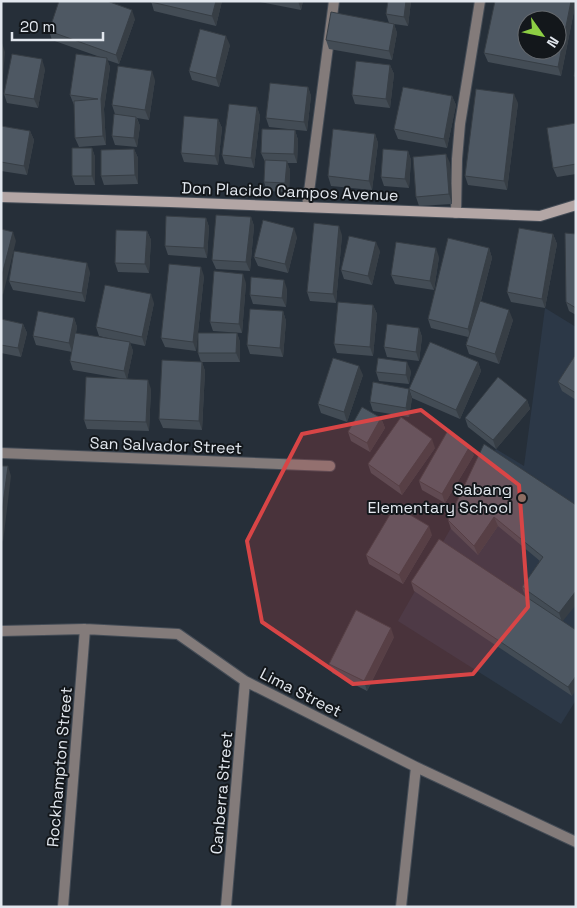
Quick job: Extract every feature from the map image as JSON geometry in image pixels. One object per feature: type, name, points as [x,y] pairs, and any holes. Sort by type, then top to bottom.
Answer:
[{"type":"main road","name":"Don Placido Campos Avenue","points":[[1,197],[307,206],[540,216],[576,206]]},
{"type":"street","points":[[307,206],[334,1]]},
{"type":"street","points":[[456,213],[460,124],[480,1]]},
{"type":"street","name":"San Salvador Street","points":[[1,453],[330,466]]},
{"type":"street","name":"Lima Street","points":[[1,631],[85,629],[178,634],[246,681],[416,768],[576,841]]},
{"type":"street","name":"Rockhampton Street","points":[[63,907],[85,629]]},
{"type":"street","name":"Canberra Street","points":[[226,907],[246,681]]},
{"type":"street","points":[[401,907],[416,768]]},
{"type":"highlighted area","points":[[421,410],[519,485],[528,607],[473,674],[353,684],[262,622],[247,541],[302,434]]},
{"type":"shaded area","name":"Sabang Elementary School","points":[[545,308],[576,327],[576,700],[561,724],[398,621],[496,449],[524,466]]},
{"type":"building","points":[[59,1],[107,1],[132,10],[116,55],[49,31]]},
{"type":"building","points":[[151,1],[216,1],[212,16]]},
{"type":"building","points":[[388,1],[406,1],[404,17],[386,14]]},
{"type":"building","points":[[495,1],[571,1],[567,21],[567,10],[517,10],[517,59],[484,53]]},
{"type":"building","points":[[331,12],[394,24],[389,51],[326,40]]},
{"type":"building","points":[[200,29],[226,36],[216,78],[189,71]]},
{"type":"building","points":[[12,54],[42,59],[34,99],[4,94]]},
{"type":"building","points":[[76,54],[107,58],[101,99],[103,136],[75,138],[74,101],[98,99],[70,95]]},
{"type":"building","points":[[521,60],[559,60],[558,67]]},
{"type":"building","points":[[356,61],[390,65],[386,99],[352,95]]},
{"type":"building","points":[[118,66],[152,71],[145,110],[112,105]]},
{"type":"building","points":[[270,83],[308,87],[304,122],[266,118]]},
{"type":"building","points":[[403,87],[452,96],[444,139],[394,129]]},
{"type":"building","points":[[476,89],[514,94],[504,181],[465,176]]},
{"type":"building","points":[[229,104],[257,107],[251,158],[222,155]]},
{"type":"building","points":[[114,114],[136,117],[134,138],[112,136]]},
{"type":"building","points":[[184,116],[218,119],[215,156],[181,153]]},
{"type":"building","points":[[576,123],[576,164],[553,168],[547,128]]},
{"type":"building","points":[[1,126],[30,131],[24,166],[1,162]]},
{"type":"building","points":[[262,129],[295,130],[294,154],[261,153]]},
{"type":"building","points":[[333,129],[375,134],[369,181],[328,176]]},
{"type":"building","points":[[72,148],[92,148],[92,176],[72,176]]},
{"type":"building","points":[[134,149],[135,175],[101,176],[101,150]]},
{"type":"building","points":[[383,149],[408,151],[405,179],[381,177]]},
{"type":"building","points":[[446,154],[449,194],[416,197],[413,157]]},
{"type":"building","points":[[265,160],[287,161],[285,183],[264,182]]},
{"type":"building","points":[[216,215],[251,217],[246,262],[212,260]]},
{"type":"building","points":[[166,216],[206,218],[204,248],[165,246]]},
{"type":"building","points":[[263,220],[294,228],[285,264],[254,257]]},
{"type":"building","points":[[314,223],[339,226],[333,294],[307,292]]},
{"type":"building","points":[[519,228],[553,234],[542,299],[507,292]]},
{"type":"building","points":[[1,229],[13,232],[1,279]]},
{"type":"building","points":[[116,230],[147,231],[145,264],[115,263]]},
{"type":"building","points":[[565,233],[576,234],[576,308],[566,302]]},
{"type":"building","points":[[349,236],[376,242],[368,276],[341,270]]},
{"type":"building","points":[[448,238],[489,248],[468,329],[428,319]]},
{"type":"building","points":[[396,242],[436,248],[430,281],[391,275]]},
{"type":"building","points":[[14,251],[87,263],[82,293],[9,281]]},
{"type":"building","points":[[169,264],[201,267],[193,342],[161,338]]},
{"type":"building","points":[[214,271],[243,274],[239,324],[210,322]]},
{"type":"building","points":[[251,277],[284,280],[282,298],[250,295]]},
{"type":"building","points":[[105,285],[151,294],[142,337],[96,327]]},
{"type":"building","points":[[480,301],[509,310],[495,354],[466,345]]},
{"type":"building","points":[[338,302],[373,305],[370,347],[334,344]]},
{"type":"building","points":[[250,309],[283,311],[280,348],[247,345]]},
{"type":"building","points":[[38,311],[74,318],[69,343],[33,336]]},
{"type":"building","points":[[1,319],[23,324],[18,348],[1,345]]},
{"type":"building","points":[[387,324],[419,328],[416,352],[384,347]]},
{"type":"building","points":[[75,333],[130,342],[124,371],[70,361]]},
{"type":"building","points":[[198,333],[237,333],[236,353],[198,353]]},
{"type":"building","points":[[430,342],[478,362],[456,410],[409,389]]},
{"type":"building","points":[[576,354],[576,393],[558,382]]},
{"type":"building","points":[[333,358],[359,366],[344,412],[318,404]]},
{"type":"building","points":[[378,358],[407,362],[406,375],[376,372]]},
{"type":"building","points":[[162,360],[202,362],[199,421],[159,419]]},
{"type":"building","points":[[86,377],[148,380],[146,422],[84,420]]},
{"type":"building","points":[[498,377],[527,400],[493,440],[465,418]]},
{"type":"building","points":[[373,382],[409,389],[406,408],[370,402]]},
{"type":"building","points":[[362,407],[381,418],[367,443],[348,432]]},
{"type":"building","points":[[401,417],[432,439],[399,486],[368,464]]},
{"type":"building","points":[[447,432],[470,446],[442,494],[419,481]]},
{"type":"building","points":[[484,444],[576,505],[576,591],[559,613],[522,587],[543,557],[494,517],[474,546],[448,520]]},
{"type":"building","points":[[1,466],[8,466],[1,519]]},
{"type":"building","points":[[395,506],[429,526],[399,575],[366,555]]},
{"type":"building","points":[[439,539],[576,630],[576,676],[568,687],[411,582]]},
{"type":"building","points":[[356,610],[391,628],[364,681],[329,664]]},
{"type":"place","name":"Sabang Elementary School","points":[[522,498]]}]
